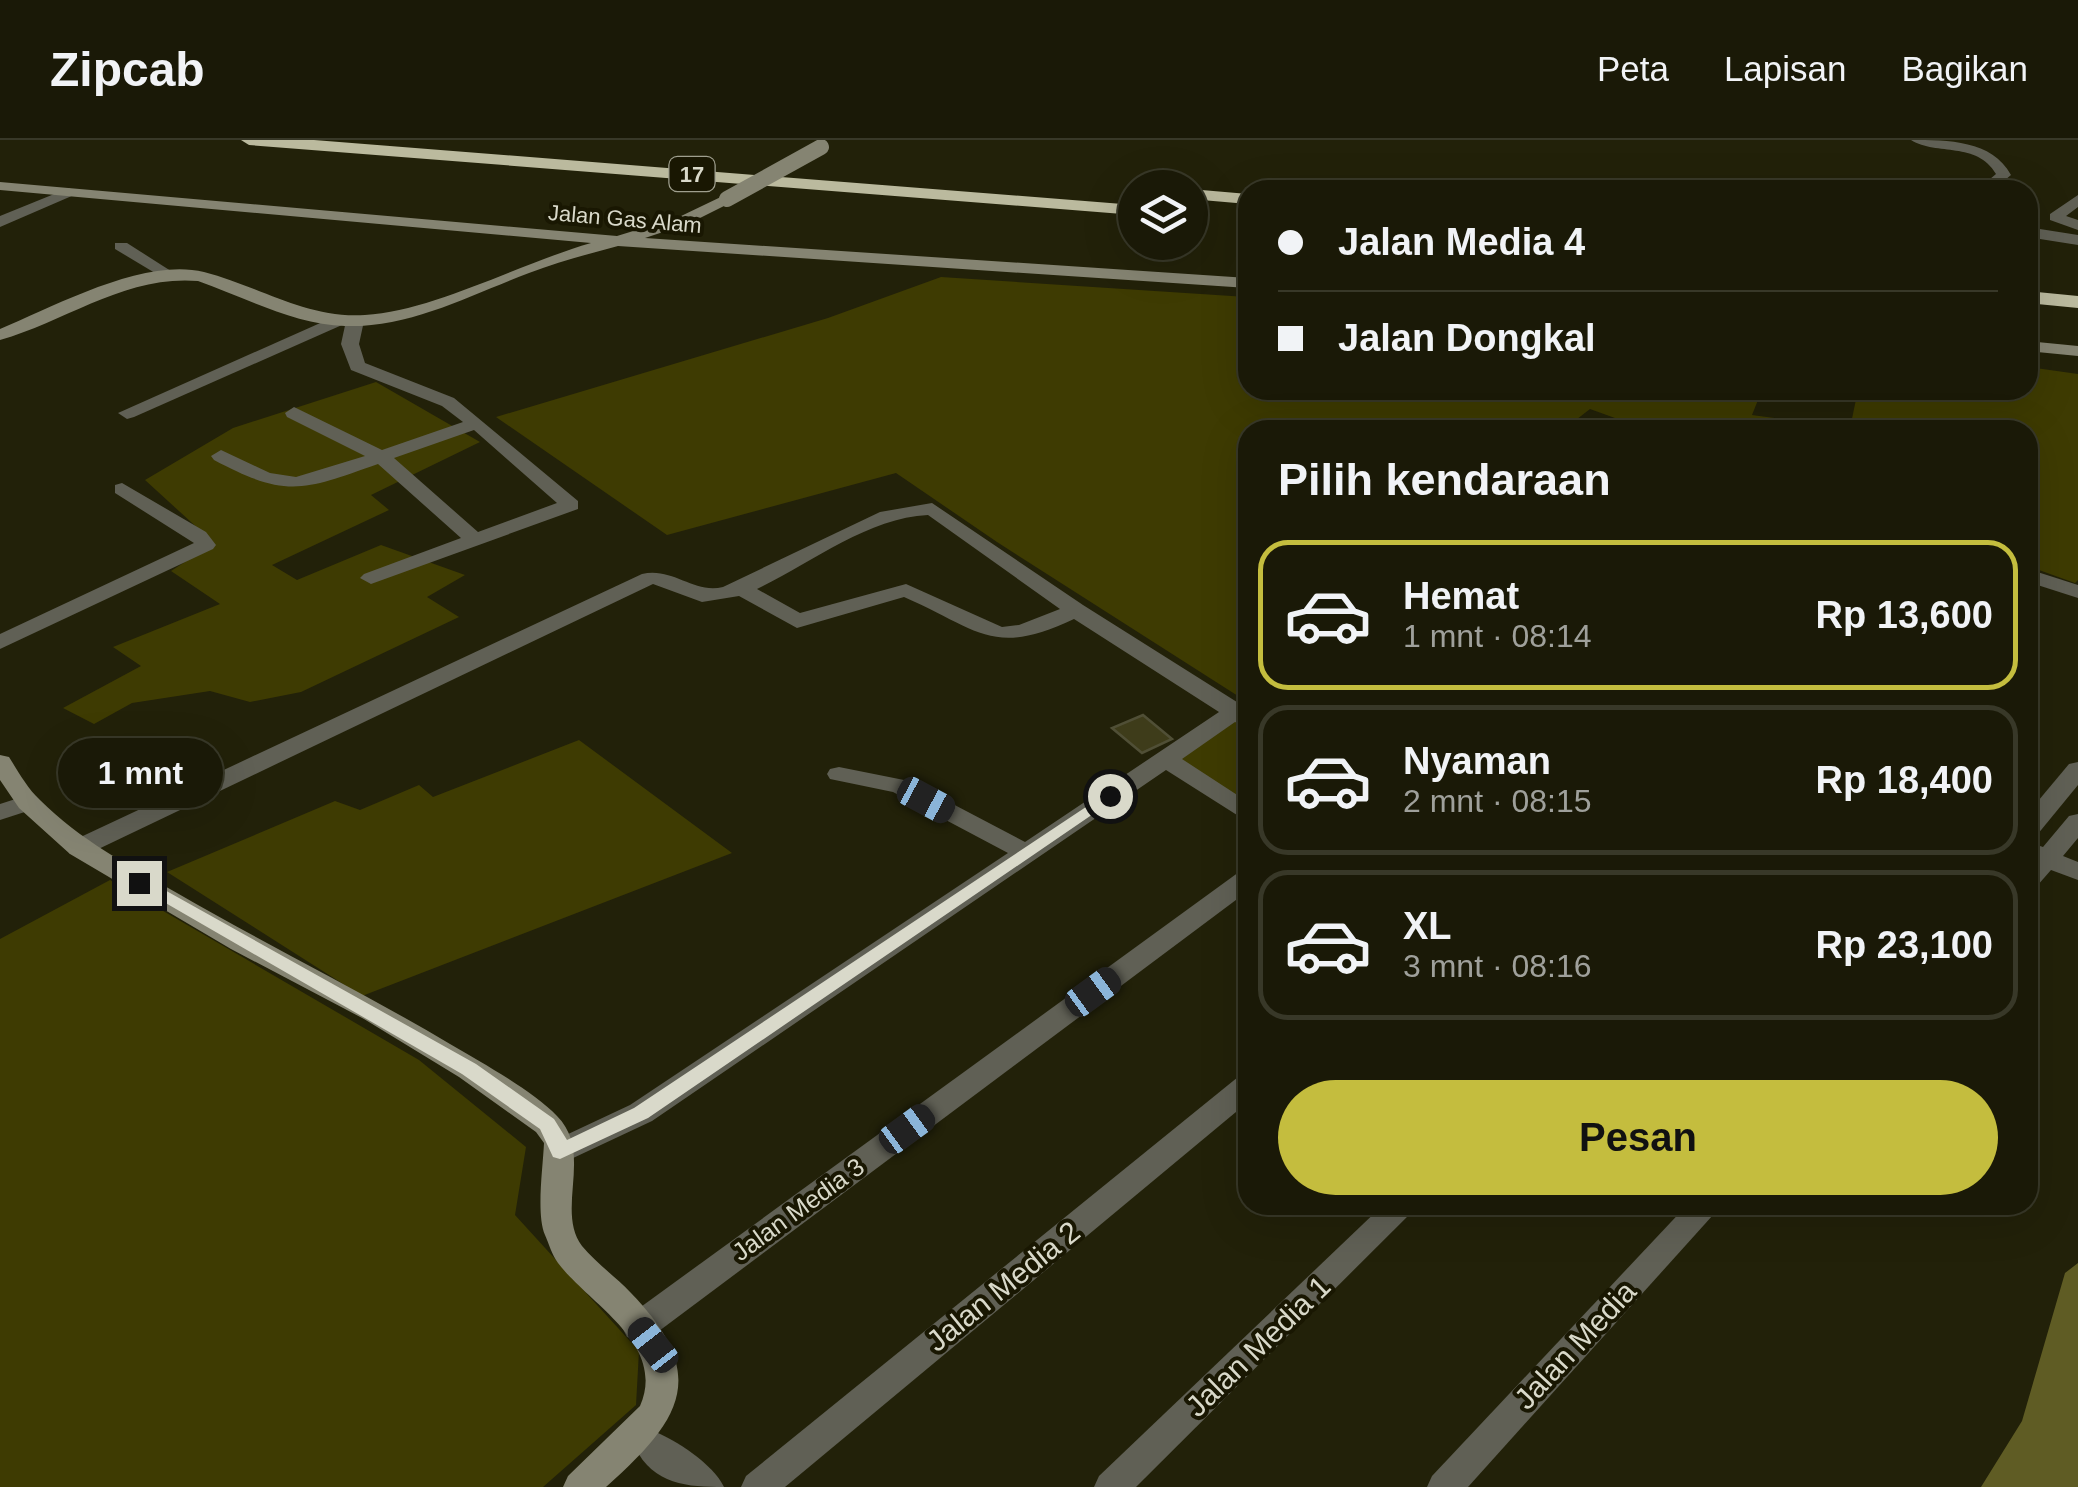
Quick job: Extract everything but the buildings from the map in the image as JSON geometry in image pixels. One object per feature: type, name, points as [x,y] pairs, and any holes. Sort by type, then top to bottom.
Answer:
[{"type":"highway","name":"17","points":[[249,140],[1118,209]]},
{"type":"highway","points":[[763,160],[825,150]]},
{"type":"highway","points":[[1208,196],[1238,199]]},
{"type":"highway","points":[[2038,277],[2078,282]]},
{"type":"highway","points":[[2038,298],[2078,302]]},
{"type":"street","points":[[1918,140],[1968,148],[1990,158],[2002,167],[2004,175],[1997,180]]},
{"type":"street","points":[[127,413],[345,321],[411,311],[552,259],[681,221],[825,150]]},
{"type":"street","name":"Jalan Gas Alam","points":[[0,186],[618,242],[1238,281]]},
{"type":"street","points":[[0,222],[68,192]]},
{"type":"street","points":[[2078,200],[2055,217],[2078,225]]},
{"type":"street","points":[[2038,234],[2078,240]]},
{"type":"street","points":[[122,246],[166,273]]},
{"type":"street","points":[[0,334],[166,273],[200,276],[345,321]]},
{"type":"street","points":[[345,321],[356,366],[448,402],[478,423],[571,505],[371,578]]},
{"type":"street","points":[[2038,347],[2078,351]]},
{"type":"street","points":[[294,413],[380,456],[473,538]]},
{"type":"street","points":[[220,456],[270,482],[309,482],[478,423]]},
{"type":"street","points":[[0,642],[206,545],[199,536],[122,488]]},
{"type":"street","points":[[79,848],[650,578],[665,578],[696,596],[716,596],[875,524],[920,508],[932,509],[1075,610],[1238,714]]},
{"type":"street","points":[[2038,578],[2078,592]]},
{"type":"street","points":[[740,588],[797,621],[908,590],[1006,636],[1036,630],[1075,610]]},
{"type":"street","points":[[560,1152],[641,1113],[1166,758],[1238,718]]},
{"type":"street","points":[[1166,758],[1238,807]]},
{"type":"street","points":[[0,762],[28,803],[79,848],[469,1069],[555,1132],[560,1152],[561,1238],[568,1253],[639,1327],[662,1361],[664,1388],[660,1404],[635,1436],[581,1487]]},
{"type":"street","points":[[2038,817],[2078,769]]},
{"type":"street","points":[[839,774],[900,786],[1026,852]]},
{"type":"street","points":[[0,812],[28,803]]},
{"type":"street","points":[[2038,853],[2078,822]]},
{"type":"street","points":[[2038,854],[2078,872]]},
{"type":"street","name":"Jalan Media 3","points":[[639,1327],[1238,885]]},
{"type":"street","name":"Jalan Media 2","points":[[759,1487],[1238,1094]]},
{"type":"street","name":"Jalan Media 1","points":[[1112,1487],[1394,1215]]},
{"type":"street","name":"Jalan Media","points":[[1446,1487],[1697,1215]]},
{"type":"street","points":[[653,1446],[706,1487]]},
{"type":"shaded area","points":[[941,277],[1238,296],[1238,400],[1758,400],[1752,415],[1790,420],[1620,420],[1590,409],[1576,420],[1238,420],[1238,696],[896,473],[667,535],[496,417],[828,318]]},
{"type":"shaded area","points":[[2038,368],[2078,374],[2075,583],[2038,570],[2038,420],[1852,420],[1856,400],[2038,400]]},
{"type":"shaded area","points":[[376,382],[480,442],[371,495],[389,510],[272,565],[297,580],[381,545],[465,575],[427,597],[459,617],[301,692],[250,702],[210,691],[132,703],[94,724],[63,708],[141,666],[113,647],[220,604],[171,571],[214,543],[145,480],[233,428]]},
{"type":"shaded area","points":[[1235,712],[1238,714],[1238,808],[1166,759]]},
{"type":"shaded area","points":[[579,740],[732,853],[362,996],[167,872],[335,801],[360,810],[419,785],[433,797]]},
{"type":"shaded area","points":[[110,880],[419,1060],[526,1147],[515,1215],[639,1351],[636,1405],[543,1487],[0,1487],[0,939]]},
{"type":"shaded area","points":[[2078,1263],[2078,1487],[1981,1487],[2022,1421],[2065,1273]]},
{"type":"route","points":[[139,883],[374,1012],[469,1069],[547,1124],[555,1132],[560,1152],[641,1113],[1110,796]]}]
